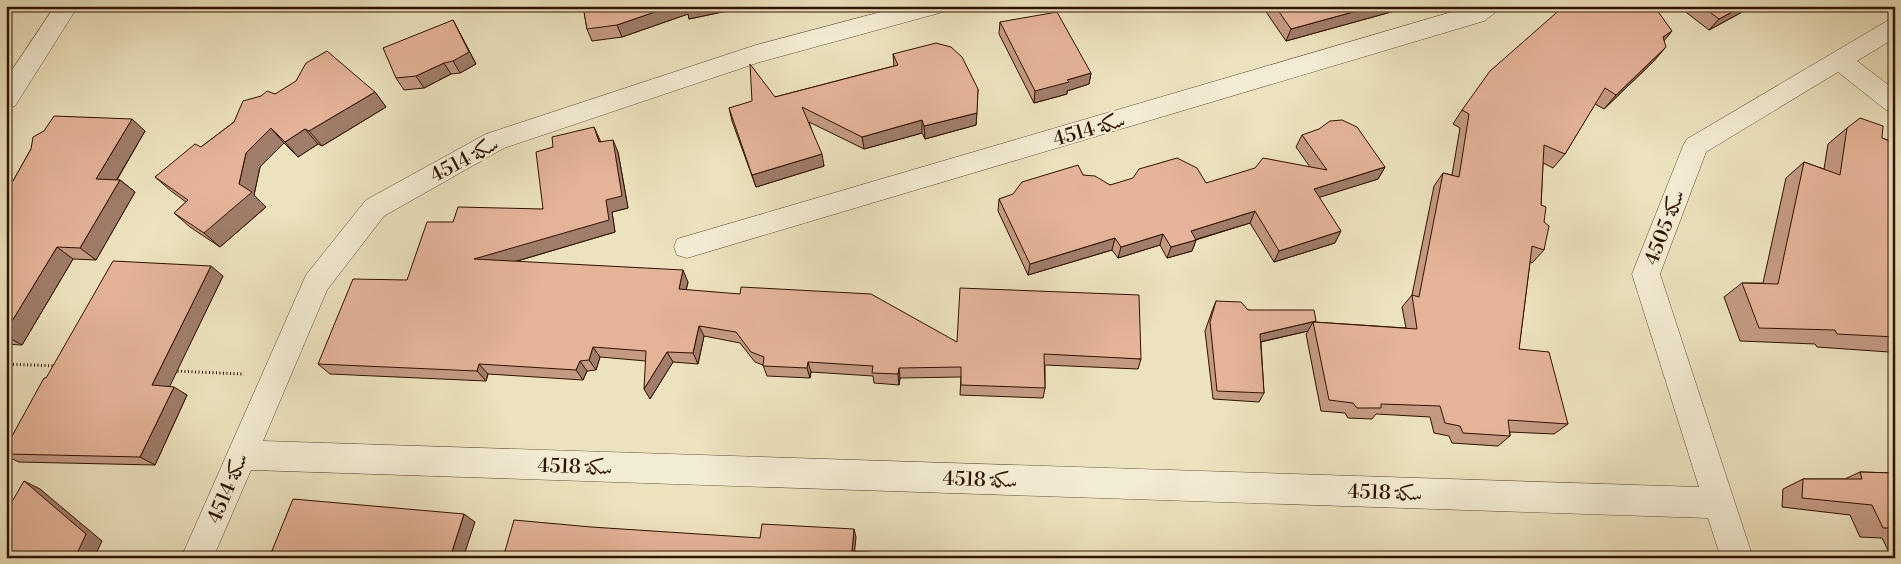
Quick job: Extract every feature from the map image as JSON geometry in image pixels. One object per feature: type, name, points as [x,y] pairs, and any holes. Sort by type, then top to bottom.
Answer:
[{"type":"street","points":[[6,99],[67,6]]},
{"type":"street","name":"سكة 4514","points":[[197,558],[316,282],[375,208],[495,140],[756,54],[935,6]]},
{"type":"street","name":"سكة 4514","points":[[687,247],[1476,16],[1488,6]]},
{"type":"street","name":"سكة 4505","points":[[1737,558],[1646,274],[1696,146],[1895,26]]},
{"type":"street","points":[[1839,60],[1895,104]]},
{"type":"street","name":"سكة 4518","points":[[242,455],[1719,503]]},
{"type":"path","points":[[6,364],[64,366]]},
{"type":"path","points":[[170,371],[276,375]]},
{"type":"building","points":[[583,6],[672,6],[617,25],[587,29]]},
{"type":"building","points":[[1275,6],[1375,6],[1291,29]]},
{"type":"building","points":[[1564,6],[1654,6],[1672,31],[1663,37],[1666,47],[1616,95],[1605,88],[1565,154],[1544,145],[1541,205],[1546,207],[1544,222],[1549,226],[1544,250],[1532,246],[1519,349],[1549,352],[1568,424],[1508,420],[1510,436],[1463,433],[1460,426],[1445,423],[1440,406],[1381,404],[1381,408],[1357,408],[1353,403],[1329,400],[1313,322],[1417,329],[1412,295],[1419,297],[1443,173],[1459,177],[1469,114],[1462,110],[1490,71]]},
{"type":"building","points":[[1702,6],[1743,6],[1719,19]]},
{"type":"building","points":[[1057,12],[1091,73],[1067,80],[1069,82],[1035,91],[1000,22]]},
{"type":"building","points":[[453,20],[469,52],[453,61],[444,63],[416,76],[396,78],[383,48]]},
{"type":"building","points":[[936,43],[951,47],[962,57],[978,89],[977,113],[924,126],[922,120],[862,137],[802,107],[822,154],[752,175],[729,108],[752,101],[750,64],[775,97],[898,65],[893,54]]},
{"type":"building","points":[[327,51],[375,92],[309,131],[305,129],[285,142],[271,128],[246,153],[239,184],[252,192],[204,233],[174,213],[188,200],[155,177],[195,144],[201,147],[234,122],[243,101],[261,96],[267,91],[275,94],[296,81],[306,63]]},
{"type":"building","points":[[54,116],[132,119],[96,179],[120,180],[80,248],[57,247],[6,331],[6,181],[13,181],[31,149],[33,137],[44,131]]},
{"type":"building","points":[[1860,118],[1883,126],[1882,138],[1895,143],[1895,337],[1837,334],[1835,330],[1759,328],[1742,283],[1778,284],[1804,162],[1840,175],[1847,128]]},
{"type":"building","points":[[1342,120],[1357,127],[1385,167],[1314,189],[1341,231],[1279,251],[1255,211],[1191,231],[1196,240],[1171,247],[1163,234],[1121,247],[1115,238],[1030,264],[999,199],[1013,194],[1022,182],[1078,165],[1083,175],[1095,176],[1110,185],[1133,178],[1139,169],[1177,158],[1197,168],[1206,183],[1255,168],[1263,158],[1327,170],[1302,135],[1319,129],[1330,121]]},
{"type":"building","points":[[594,127],[599,142],[613,140],[622,196],[606,200],[609,220],[474,259],[683,270],[679,289],[740,294],[741,287],[871,294],[957,342],[960,288],[1139,295],[1141,359],[1044,354],[1045,388],[961,385],[961,367],[899,368],[898,374],[872,373],[873,366],[808,362],[807,368],[763,366],[764,357],[751,352],[736,332],[699,326],[693,353],[667,352],[644,389],[646,351],[593,347],[589,360],[580,361],[576,370],[479,364],[477,371],[318,364],[353,279],[407,280],[427,222],[453,222],[458,207],[543,209],[536,152],[553,147],[552,137]]},
{"type":"building","points":[[113,261],[211,266],[152,385],[174,387],[140,457],[6,454],[6,447],[44,378],[46,378]]},
{"type":"building","points":[[1216,301],[1241,302],[1248,310],[1314,310],[1316,321],[1260,334],[1264,393],[1217,391],[1210,322]]},
{"type":"building","points":[[1860,472],[1895,473],[1895,528],[1883,528],[1872,505],[1802,498],[1803,479],[1862,479]]},
{"type":"building","points":[[24,481],[86,534],[75,558],[6,558],[6,512]]},
{"type":"building","points":[[293,499],[464,514],[450,558],[269,558]]},
{"type":"building","points":[[514,520],[760,538],[762,524],[854,529],[852,551],[956,558],[503,558]]},
{"type":"building","points":[[1029,555],[1090,558],[1029,558]]}]
